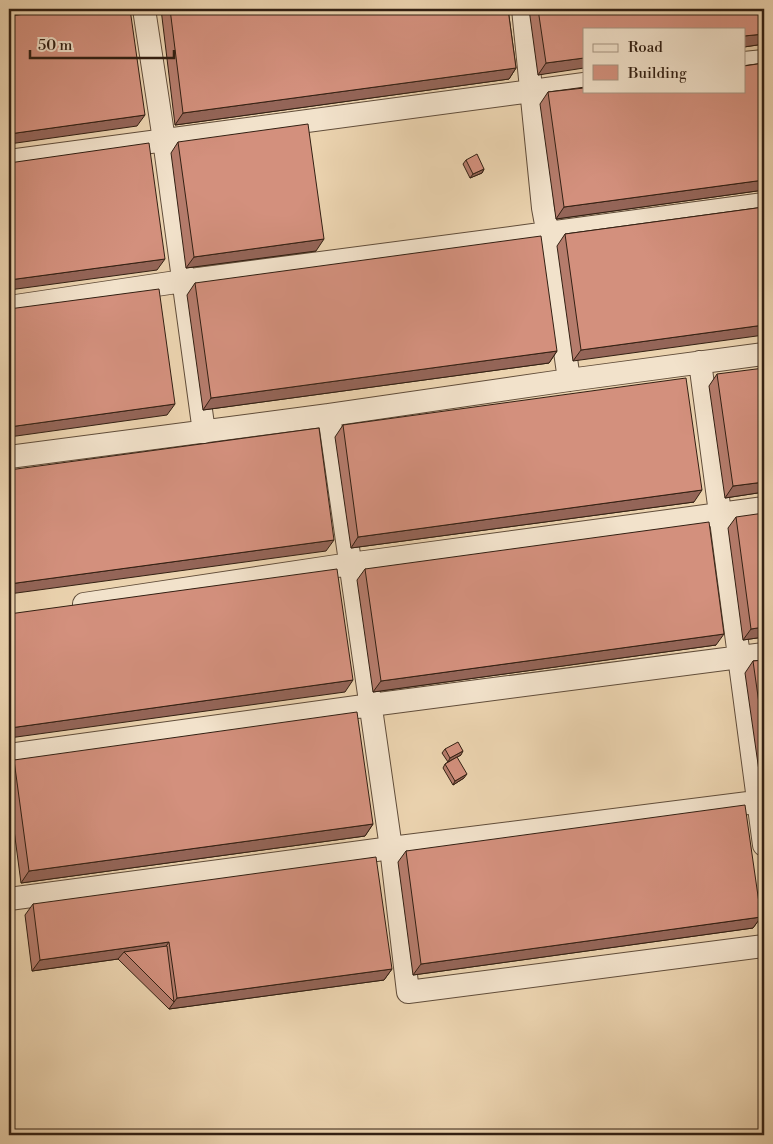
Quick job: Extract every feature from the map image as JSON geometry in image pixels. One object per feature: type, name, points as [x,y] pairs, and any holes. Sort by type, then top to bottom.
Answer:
[{"type":"street","points":[[144,9],[204,432]]},
{"type":"street","points":[[523,9],[543,208],[569,380]]},
{"type":"street","points":[[746,63],[764,61]]},
{"type":"street","points":[[9,161],[583,84]]},
{"type":"street","points":[[9,307],[183,281],[764,204]]},
{"type":"street","points":[[9,457],[329,415],[764,354]]},
{"type":"street","points":[[700,362],[739,658],[761,802],[764,845]]},
{"type":"street","points":[[329,415],[391,848],[408,992],[764,946]]},
{"type":"street","points":[[67,606],[350,564],[764,508]]},
{"type":"street","points":[[9,755],[764,654]]},
{"type":"street","points":[[9,899],[391,848],[761,802]]},
{"type":"building","points":[[65,9],[130,9],[145,115],[9,134],[9,16]]},
{"type":"building","points":[[170,9],[508,9],[516,68],[183,113]]},
{"type":"building","points":[[538,9],[764,9],[764,34],[746,36],[746,28],[583,28],[583,58],[546,63]]},
{"type":"building","points":[[764,63],[764,180],[564,207],[548,92],[583,88],[583,92],[746,92],[746,66]]},
{"type":"building","points":[[308,124],[324,239],[194,257],[178,142]]},
{"type":"building","points":[[149,143],[165,259],[9,280],[9,163]]},
{"type":"building","points":[[477,154],[484,169],[473,174],[466,160]]},
{"type":"building","points":[[764,207],[764,325],[581,350],[565,234]]},
{"type":"building","points":[[541,236],[557,351],[211,398],[195,283]]},
{"type":"building","points":[[159,289],[175,404],[9,427],[9,309]]},
{"type":"building","points":[[764,368],[764,482],[733,486],[717,374]]},
{"type":"building","points":[[686,378],[702,490],[358,537],[343,425]]},
{"type":"building","points":[[319,428],[334,540],[9,584],[9,470]]},
{"type":"building","points":[[764,513],[764,627],[751,629],[736,517]]},
{"type":"building","points":[[709,522],[724,634],[381,681],[365,569]]},
{"type":"building","points":[[337,569],[353,680],[10,728],[9,614]]},
{"type":"building","points":[[764,660],[764,739],[753,661]]},
{"type":"building","points":[[357,712],[373,824],[29,871],[14,760]]},
{"type":"building","points":[[458,742],[463,751],[450,758],[445,749]]},
{"type":"building","points":[[457,757],[467,774],[455,781],[445,764]]},
{"type":"building","points":[[745,805],[761,917],[421,964],[406,851]]},
{"type":"building","points":[[376,857],[392,969],[177,998],[169,942],[40,960],[33,904]]},
{"type":"building","points":[[167,946],[174,1002],[124,952]]}]
